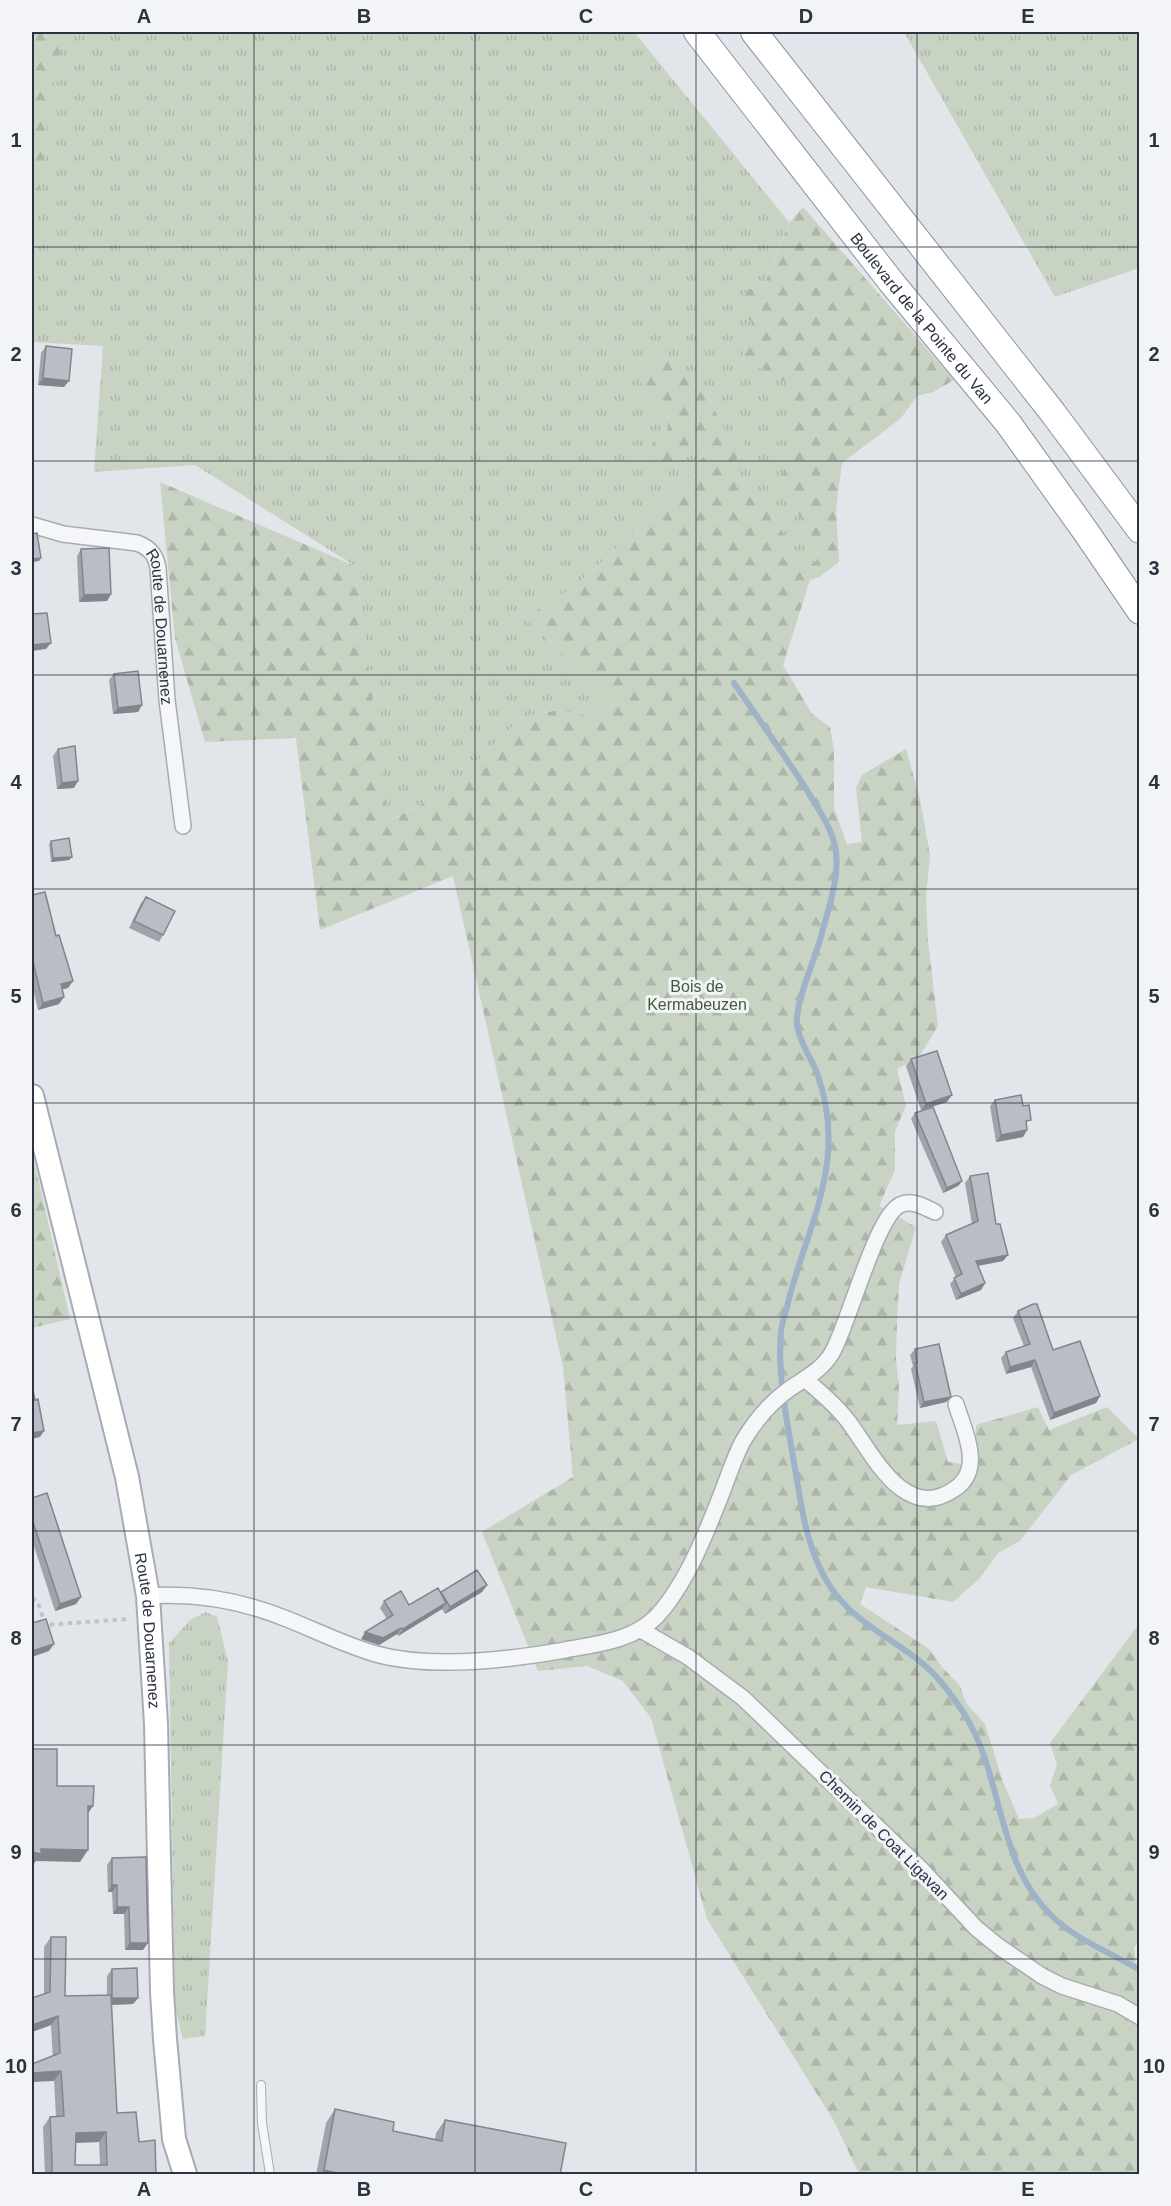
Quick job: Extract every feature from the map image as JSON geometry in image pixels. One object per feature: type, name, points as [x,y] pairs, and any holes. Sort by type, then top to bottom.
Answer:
[{"type":"highway","name":"Boulevard de la Pointe du Van","points":[[697,32],[892,284],[1008,423],[1140,611]]},
{"type":"highway","points":[[754,32],[1053,413],[1140,530]]},
{"type":"main road","name":"Route de Douarnenez","points":[[32,1096],[127,1477],[148,1606],[156,1724],[165,2039],[174,2139],[185,2175]]},
{"type":"street","name":"Route de Douarnenez","points":[[32,525],[63,534],[137,543],[154,554],[158,568],[167,700],[183,825]]},
{"type":"street","points":[[148,1606],[194,1596],[238,1604],[285,1618],[362,1649],[399,1659],[422,1661],[496,1659],[546,1653],[612,1641],[641,1630],[669,1601],[688,1568],[707,1530],[743,1442],[763,1412],[783,1394],[823,1365],[837,1345],[859,1283],[883,1226],[896,1207],[909,1203],[922,1205],[934,1212]]},
{"type":"street","points":[[805,1379],[847,1420],[880,1466],[903,1491],[922,1498],[943,1496],[964,1482],[969,1471],[972,1454],[956,1404]]},
{"type":"street","name":"Chemin de Coat Ligavan","points":[[641,1630],[688,1657],[743,1698],[922,1870],[976,1928],[998,1947],[1042,1976],[1062,1986],[1118,2004],[1140,2017]]},
{"type":"lane","points":[[261,2085],[262,2123],[270,2175]]},
{"type":"path","points":[[32,1598],[38,1602],[45,1626],[148,1606]]},
{"type":"green space","points":[[32,32],[64,32],[52,93],[32,238]]},
{"type":"green space","points":[[42,32],[634,32],[789,222],[764,286],[750,289],[752,322],[742,358],[796,388],[788,420],[795,442],[782,493],[794,507],[816,544],[817,560],[805,569],[766,505],[747,492],[733,465],[745,448],[736,434],[728,438],[706,393],[668,412],[667,435],[683,459],[703,449],[704,456],[653,512],[581,581],[561,596],[524,617],[614,704],[589,716],[558,710],[522,717],[446,791],[388,821],[355,566],[195,465],[94,472],[103,346],[32,342],[32,85]]},
{"type":"green space","points":[[904,32],[1139,32],[1139,268],[1055,297]]},
{"type":"green space","name":"Bois de Kermabeuzen","points":[[803,207],[954,380],[933,392],[917,396],[901,418],[842,463],[836,509],[839,562],[819,577],[810,580],[783,665],[812,714],[830,727],[834,750],[834,808],[847,844],[862,842],[856,788],[862,775],[906,749],[920,799],[930,855],[926,896],[928,940],[938,1026],[919,1057],[897,1069],[906,1106],[895,1131],[895,1170],[879,1206],[916,1227],[899,1284],[896,1359],[899,1387],[897,1425],[936,1421],[948,1462],[975,1466],[976,1425],[1038,1407],[1049,1430],[1107,1407],[1139,1439],[1071,1475],[1020,1541],[998,1553],[980,1578],[953,1602],[866,1587],[860,1604],[929,1649],[960,1686],[966,1703],[985,1724],[1002,1779],[1019,1819],[1034,1818],[1058,1804],[1050,1785],[1057,1765],[1050,1743],[1139,1624],[1140,1944],[1134,1946],[1137,1975],[1140,1980],[1139,2174],[859,2174],[834,2121],[707,1919],[651,1718],[623,1681],[587,1666],[538,1671],[482,1532],[573,1477],[563,1367],[453,876],[320,930],[296,738],[205,742],[175,638],[160,482],[355,566],[389,821],[446,791],[522,717],[558,710],[589,716],[614,704],[524,617],[560,596],[599,565],[653,512],[704,456],[703,449],[671,463],[652,461],[649,452],[654,440],[667,435],[668,412],[642,398],[640,368],[663,358],[683,371],[706,393],[728,437],[739,434],[744,438],[745,448],[733,465],[747,492],[766,505],[805,569],[817,560],[816,544],[794,507],[782,493],[779,483],[795,442],[787,420],[796,388],[742,358],[752,322],[740,312],[742,295],[750,289],[764,286],[789,223]]},
{"type":"green space","points":[[32,1152],[70,1319],[32,1328]]},
{"type":"green space","points":[[206,1612],[217,1617],[228,1661],[205,2036],[183,2039],[175,2008],[169,1643],[190,1620]]},
{"type":"building","points":[[46,346],[72,349],[69,381],[43,378]]},
{"type":"building","points":[[37,533],[41,558],[32,559],[32,534]]},
{"type":"building","points":[[109,548],[111,594],[84,595],[81,549]]},
{"type":"building","points":[[47,613],[51,643],[32,645],[32,614]]},
{"type":"building","points":[[138,671],[142,705],[118,708],[114,674]]},
{"type":"building","points":[[75,746],[78,781],[62,783],[58,749]]},
{"type":"building","points":[[69,838],[72,857],[53,858],[51,841]]},
{"type":"building","points":[[45,892],[56,936],[59,935],[73,981],[61,984],[64,997],[43,1003],[32,958],[32,895]]},
{"type":"building","points":[[146,897],[175,911],[163,935],[134,921]]},
{"type":"building","points":[[937,1051],[952,1095],[926,1104],[911,1059]]},
{"type":"building","points":[[1021,1095],[1023,1106],[1029,1105],[1031,1120],[1026,1121],[1027,1130],[1001,1135],[995,1100]]},
{"type":"building","points":[[933,1107],[962,1181],[947,1188],[915,1113]]},
{"type":"building","points":[[988,1173],[996,1224],[1000,1224],[1008,1255],[976,1261],[985,1283],[961,1294],[954,1278],[962,1274],[946,1235],[978,1221],[970,1176]]},
{"type":"building","points":[[1037,1304],[1053,1350],[1080,1341],[1100,1396],[1054,1413],[1035,1360],[1010,1367],[1006,1352],[1030,1344],[1018,1311]]},
{"type":"building","points":[[939,1344],[951,1397],[924,1402],[915,1363],[917,1363],[915,1349]]},
{"type":"building","points":[[32,1385],[35,1400],[38,1399],[44,1431],[32,1433]]},
{"type":"building","points":[[47,1493],[81,1597],[60,1604],[32,1519],[32,1498]]},
{"type":"building","points":[[477,1570],[487,1585],[450,1607],[441,1592]]},
{"type":"building","points":[[438,1588],[446,1603],[403,1629],[383,1638],[365,1632],[393,1615],[384,1601],[401,1591],[409,1605]]},
{"type":"building","points":[[46,1619],[54,1644],[32,1651],[32,1623]]},
{"type":"building","points":[[32,1749],[57,1749],[57,1786],[94,1786],[93,1806],[88,1806],[88,1850],[41,1849],[41,1854],[32,1852]]},
{"type":"building","points":[[146,1857],[148,1943],[130,1943],[129,1907],[117,1907],[117,1885],[112,1885],[112,1858]]},
{"type":"building","points":[[51,1937],[66,1937],[65,1996],[111,1995],[117,2113],[136,2112],[139,2142],[155,2140],[156,2175],[52,2175],[50,2117],[64,2116],[61,2071],[32,2073],[32,2064],[60,2053],[58,2016],[32,2025],[32,1998],[50,1992]],"holes":[[[106,2132],[107,2165],[75,2165],[76,2133]]]},
{"type":"building","points":[[137,1968],[138,1998],[112,1998],[112,1969]]},
{"type":"building","points":[[335,2109],[394,2122],[393,2131],[442,2141],[445,2120],[566,2143],[560,2175],[346,2175],[324,2170]]},
{"type":"waterway","points":[[734,683],[822,815],[833,838],[836,857],[831,901],[797,1015],[800,1037],[817,1073],[827,1112],[826,1172],[817,1210],[782,1324],[780,1347],[786,1414],[809,1540],[818,1564],[837,1596],[860,1619],[931,1671],[965,1715],[978,1740],[987,1766],[1010,1846],[1020,1871],[1034,1895],[1052,1916],[1071,1932],[1140,1970]]}]
